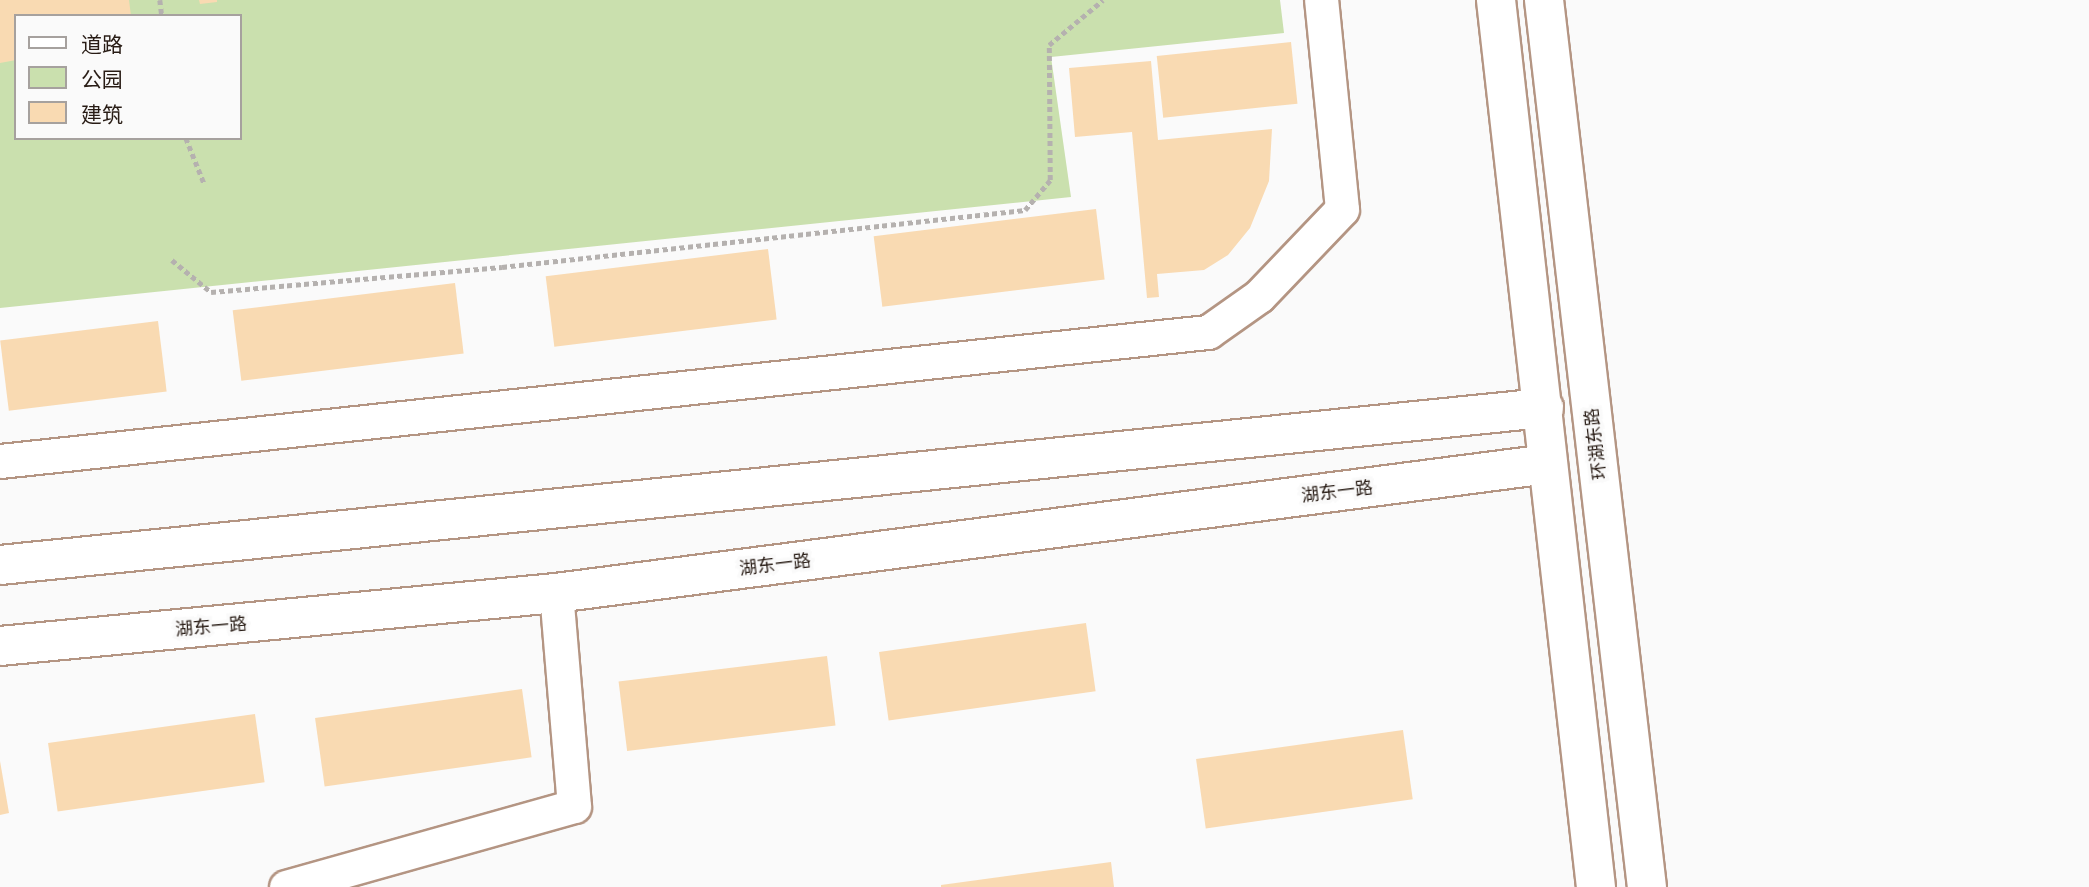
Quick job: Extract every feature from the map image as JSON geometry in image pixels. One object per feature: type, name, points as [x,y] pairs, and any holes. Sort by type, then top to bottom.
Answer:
[{"type":"main road","points":[[1496,0],[1596,887]]},
{"type":"main road","name":"环湖东路","points":[[1544,0],[1647,887]]},
{"type":"main road","points":[[0,565],[1544,408]]},
{"type":"main road","name":"湖东一路","points":[[0,646],[556,593],[1548,464]]},
{"type":"street","points":[[0,461],[1208,332],[1259,296],[1342,209],[1321,0]]},
{"type":"street","points":[[286,887],[574,806],[556,593]]},
{"type":"path","points":[[172,260],[211,292],[502,267],[1025,209],[1050,180],[1049,45],[1103,0]]},
{"type":"path","points":[[187,140],[204,183]]},
{"type":"green space","points":[[0,0],[1280,0],[1284,33],[1051,57],[1071,197],[0,308]]},
{"type":"building","points":[[0,0],[129,0],[131,14],[14,14],[14,60],[0,63]]},
{"type":"building","points":[[199,0],[217,0],[217,2],[200,4]]},
{"type":"building","points":[[1291,42],[1297,104],[1163,118],[1157,56]]},
{"type":"building","points":[[1151,61],[1158,140],[1272,129],[1269,181],[1250,228],[1228,255],[1204,270],[1157,274],[1159,297],[1147,298],[1132,132],[1075,137],[1069,68]]},
{"type":"building","points":[[1096,209],[1105,279],[882,307],[874,236]]},
{"type":"building","points":[[768,249],[777,319],[554,347],[546,276]]},
{"type":"building","points":[[455,283],[464,353],[241,381],[233,310]]},
{"type":"building","points":[[158,321],[167,391],[9,411],[0,340]]},
{"type":"building","points":[[1086,623],[1096,691],[889,720],[879,652]]},
{"type":"building","points":[[827,656],[836,725],[627,751],[619,682]]},
{"type":"building","points":[[522,689],[532,757],[325,786],[315,718]]},
{"type":"building","points":[[255,714],[265,782],[58,811],[48,743]]},
{"type":"building","points":[[1403,730],[1413,799],[1206,828],[1196,759]]},
{"type":"building","points":[[0,761],[9,813],[0,815]]},
{"type":"building","points":[[1111,862],[1114,887],[941,887],[941,885]]}]
